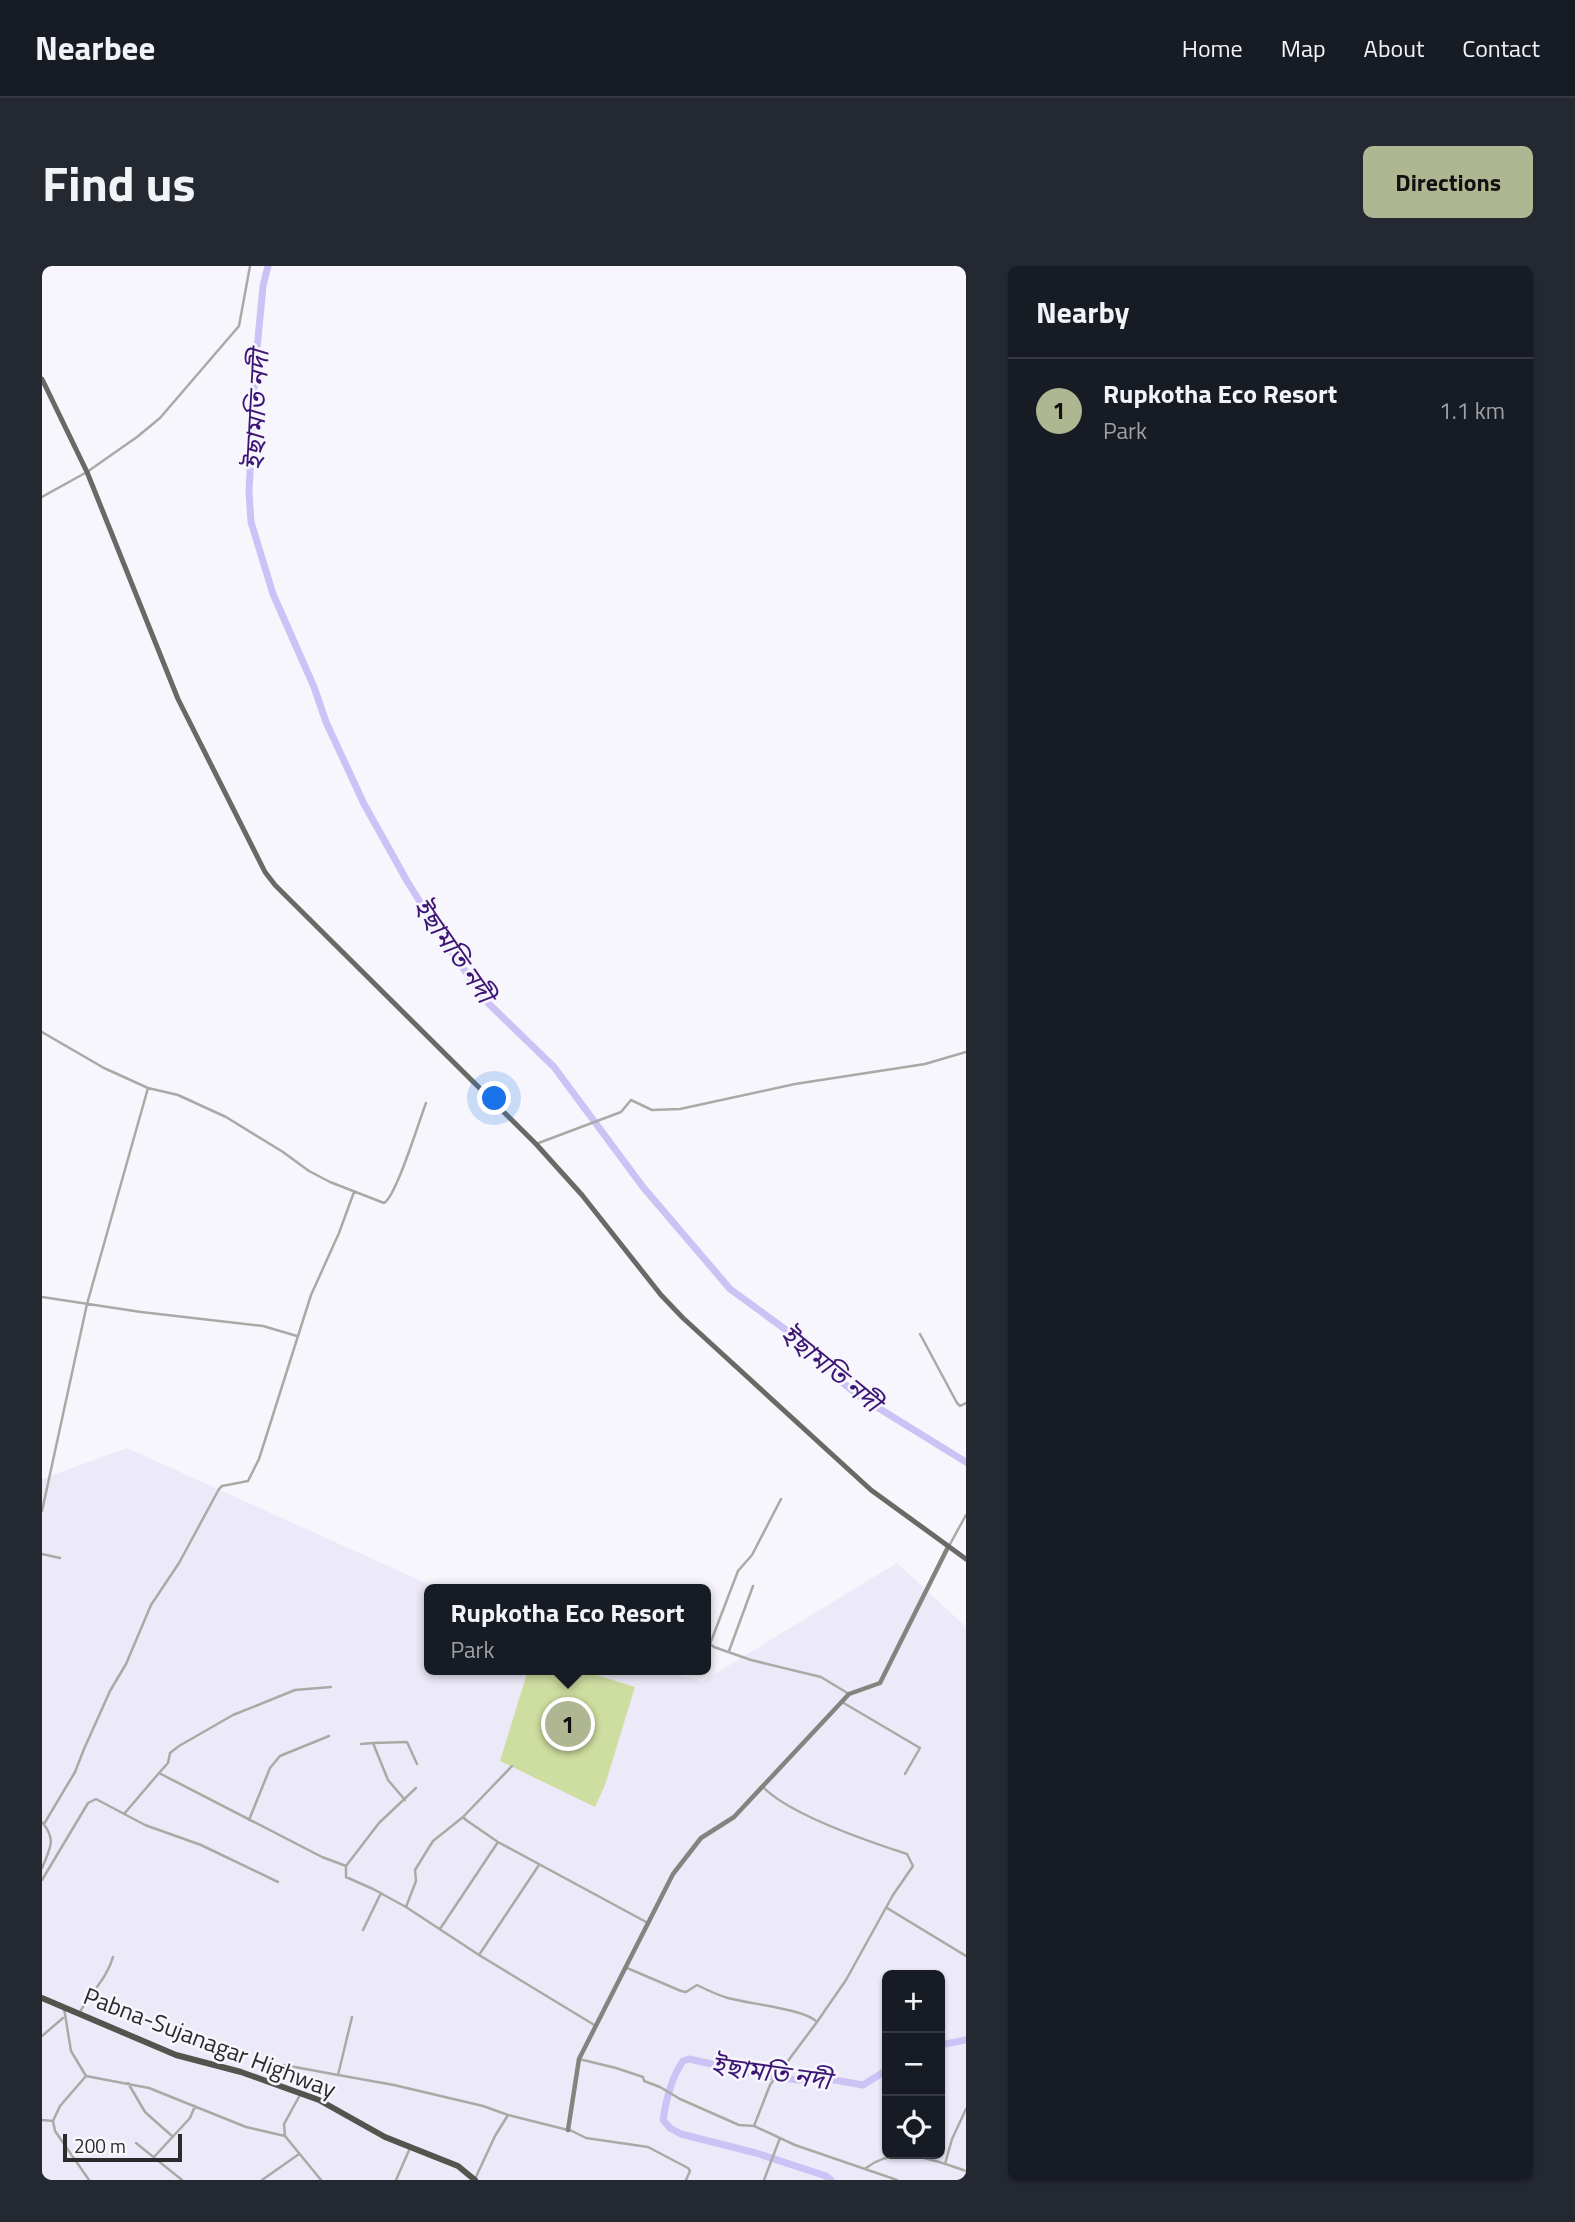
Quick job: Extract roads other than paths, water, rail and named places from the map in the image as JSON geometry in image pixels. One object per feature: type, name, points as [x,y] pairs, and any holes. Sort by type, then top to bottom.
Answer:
[{"type":"highway","name":"Pabna-Sujanagar Highway","points":[[42,1998],[176,2055],[241,2072],[319,2100],[385,2137],[458,2166],[475,2180]]},
{"type":"main road","points":[[42,379],[87,472],[164,670],[226,797],[265,872],[275,885],[536,1144],[582,1195],[682,1318],[871,1490],[966,1559]]},
{"type":"street","points":[[42,497],[87,472],[150,428],[235,333],[242,316],[250,266]]},
{"type":"street","points":[[42,1032],[104,1068],[148,1088],[178,1095],[226,1117],[309,1171],[354,1192],[387,1203],[426,1103]]},
{"type":"street","points":[[536,1144],[621,1112],[631,1100],[652,1110],[680,1109],[795,1084],[925,1064],[966,1052]]},
{"type":"street","points":[[42,1511],[87,1304],[148,1088]]},
{"type":"street","points":[[42,1868],[52,1842],[51,1834],[43,1823],[75,1772],[83,1749],[126,1664],[151,1605],[180,1563],[219,1489],[222,1486],[243,1483],[251,1477],[263,1448],[311,1296],[354,1192]]},
{"type":"street","points":[[42,1297],[263,1326],[297,1336]]},
{"type":"street","points":[[920,1334],[957,1403],[960,1406],[966,1404]]},
{"type":"street","points":[[711,1638],[738,1571],[752,1555],[781,1499]]},
{"type":"street","points":[[568,2130],[579,2059],[673,1874],[701,1838],[734,1817],[849,1694],[880,1683],[966,1515]]},
{"type":"street","points":[[42,1554],[60,1558]]},
{"type":"street","points":[[729,1651],[753,1586]]},
{"type":"street","points":[[711,1646],[751,1660],[821,1677],[849,1694]]},
{"type":"street","points":[[124,1814],[168,1763],[170,1753],[179,1746],[233,1715],[295,1690],[331,1687]]},
{"type":"street","points":[[842,1702],[920,1748],[905,1774]]},
{"type":"street","points":[[248,1819],[270,1768],[280,1756],[329,1736]]},
{"type":"street","points":[[361,1744],[407,1742],[417,1764]]},
{"type":"street","points":[[373,1743],[388,1780],[405,1800]]},
{"type":"street","points":[[406,1907],[416,1881],[415,1870],[433,1841],[463,1817],[512,1766]]},
{"type":"street","points":[[159,1773],[346,1866]]},
{"type":"street","points":[[754,2126],[770,2085],[852,1970],[913,1866],[909,1855],[869,1841],[790,1806],[772,1796],[763,1787]]},
{"type":"street","points":[[416,1788],[379,1823],[346,1866],[345,1877],[406,1907],[596,2026]]},
{"type":"street","points":[[42,1880],[91,1801],[96,1799],[145,1825],[201,1845],[278,1882]]},
{"type":"street","points":[[463,1817],[498,1842],[648,1923]]},
{"type":"street","points":[[440,1929],[498,1842]]},
{"type":"street","points":[[479,1955],[540,1865]]},
{"type":"street","points":[[362,1930],[381,1893]]},
{"type":"street","points":[[887,1908],[966,1956]]},
{"type":"street","points":[[79,2014],[90,1994],[108,1973],[113,1957]]},
{"type":"street","points":[[626,1968],[681,1991],[686,1992],[697,1985],[726,1997],[799,2012],[817,2022]]},
{"type":"street","points":[[64,2008],[71,2051],[86,2076],[149,2088],[246,2127],[285,2136]]},
{"type":"street","points":[[42,2036],[64,2017]]},
{"type":"street","points":[[338,2075],[352,2017]]},
{"type":"street","points":[[579,2059],[634,2073],[680,2099],[739,2124],[754,2126],[816,2152],[897,2180]]},
{"type":"street","points":[[284,2065],[483,2106],[568,2130],[586,2138],[626,2143],[661,2152],[688,2168],[690,2171],[686,2180]]},
{"type":"street","points":[[86,2076],[60,2106],[52,2121],[55,2131],[89,2180]]},
{"type":"street","points":[[128,2083],[145,2112],[172,2136]]},
{"type":"street","points":[[301,2093],[284,2124],[285,2136],[321,2180]]},
{"type":"street","points":[[155,2157],[190,2118],[195,2105]]},
{"type":"street","points":[[945,2164],[952,2139],[966,2109]]},
{"type":"street","points":[[475,2180],[508,2115]]},
{"type":"street","points":[[42,2120],[52,2121]]},
{"type":"street","points":[[764,2180],[780,2138]]},
{"type":"street","points":[[136,2143],[181,2180]]},
{"type":"street","points":[[396,2180],[411,2147]]},
{"type":"street","points":[[262,2180],[299,2154]]},
{"type":"street","points":[[866,2168],[890,2155],[911,2156],[966,2171]]},
{"type":"waterway","name":"ইছামতি নদী","points":[[268,266],[263,286],[255,370],[249,492],[251,522],[273,594],[314,687],[326,722],[364,804],[407,881],[448,947],[488,1003],[554,1067],[643,1187],[730,1289],[826,1359],[838,1379],[859,1396],[966,1462]]},
{"type":"waterway","name":"ইছামতি নদী","points":[[945,2044],[966,2040]]},
{"type":"waterway","name":"ইছামতি নদী","points":[[831,2180],[756,2153],[681,2134],[670,2128],[663,2120],[675,2075],[683,2061],[689,2059],[766,2076],[798,2080],[823,2078],[863,2085],[882,2073]]},
{"type":"place","name":"Rupkotha Eco Resort","points":[[568,1724]]}]
